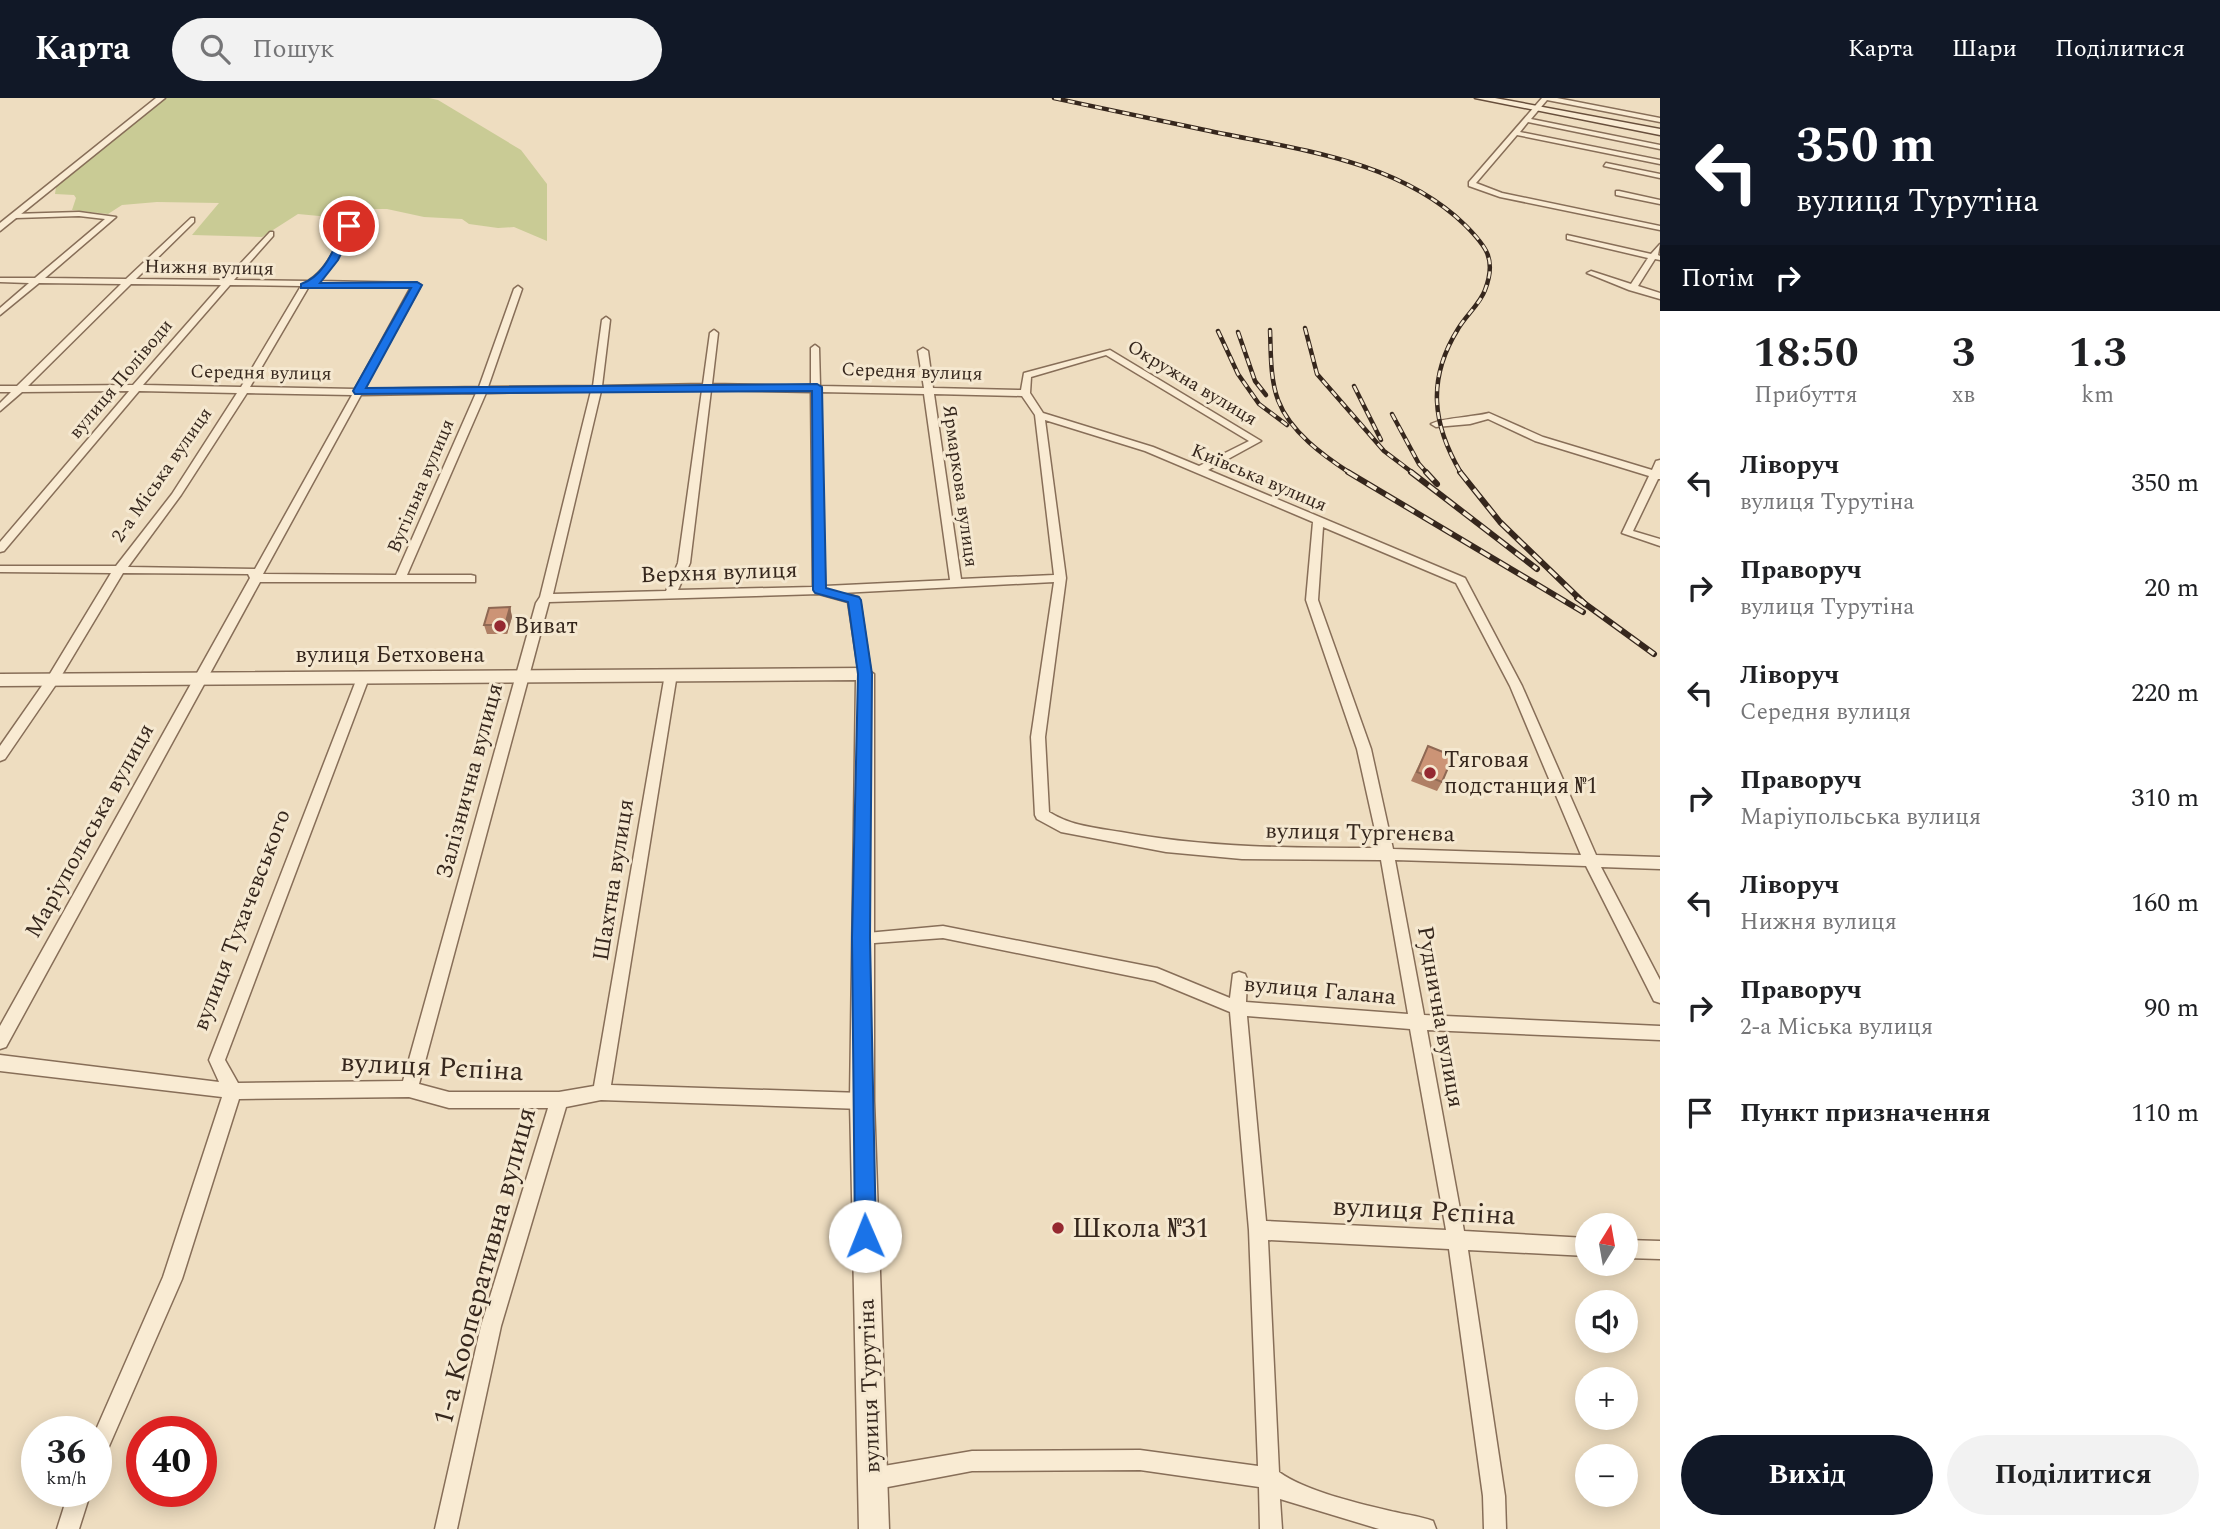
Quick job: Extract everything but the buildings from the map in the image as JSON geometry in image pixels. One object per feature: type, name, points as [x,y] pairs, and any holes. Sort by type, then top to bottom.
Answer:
[{"type":"main road","points":[[1480,98],[1660,132]]},
{"type":"street","points":[[0,228],[161,98]]},
{"type":"street","points":[[1298,98],[1307,100]]},
{"type":"street","points":[[1660,120],[1546,98],[1472,184],[1500,195],[1660,228]]},
{"type":"street","points":[[1525,120],[1660,148]]},
{"type":"street","points":[[1514,133],[1660,162]]},
{"type":"street","points":[[1606,165],[1660,176]]},
{"type":"street","points":[[1619,193],[1660,202]]},
{"type":"street","points":[[0,312],[112,217],[79,214],[16,216]]},
{"type":"street","points":[[0,408],[191,220]]},
{"type":"street","name":"2-а Міська вулиця","points":[[52,680],[118,572],[176,495],[243,391],[304,286],[315,282],[333,260],[349,226]]},
{"type":"street","name":"вулиця Поліводи","points":[[0,550],[270,234]]},
{"type":"street","points":[[1570,237],[1657,257]]},
{"type":"street","points":[[1632,288],[1657,257],[1660,246]]},
{"type":"street","points":[[1591,274],[1660,296]]},
{"type":"street","name":"Нижня вулиця","points":[[0,280],[124,284],[417,285],[359,391]]},
{"type":"street","name":"Вугільна вулиця","points":[[400,579],[483,389],[518,289]]},
{"type":"street","name":"Залізнична вулиця","points":[[410,1089],[520,677],[542,603],[546,598],[597,388],[606,320]]},
{"type":"street","points":[[670,596],[684,564],[714,333]]},
{"type":"street","points":[[815,348],[820,590]]},
{"type":"street","name":"Ярмаркова вулиця","points":[[923,352],[956,584]]},
{"type":"street","name":"Окружна вулиця","points":[[1025,393],[1027,375],[1107,352],[1256,441],[1198,471]]},
{"type":"street","name":"Середня вулиця","points":[[0,389],[359,391],[817,387],[1025,393]]},
{"type":"street","points":[[256,578],[359,391]]},
{"type":"street","points":[[1025,393],[1040,415],[1060,578]]},
{"type":"street","name":"Київська вулиця","points":[[1040,415],[1149,449],[1461,581],[1516,686],[1591,861]]},
{"type":"street","points":[[1436,425],[1469,422],[1489,416],[1539,439],[1657,475]]},
{"type":"street","points":[[1660,463],[1657,475],[1627,533],[1660,543]]},
{"type":"street","name":"Руднична вулиця","points":[[1318,522],[1312,600],[1364,749],[1387,855],[1457,1242],[1492,1482],[1495,1529]]},
{"type":"street","points":[[0,569],[251,571],[256,578]]},
{"type":"street","points":[[256,578],[471,579]]},
{"type":"street","name":"Маріупольська вулиця","points":[[0,1042],[256,578]]},
{"type":"street","name":"Верхня вулиця","points":[[546,598],[670,596],[1060,578]]},
{"type":"street","name":"вулиця Тургенєва","points":[[1060,578],[1038,737],[1042,815],[1061,827],[1166,846],[1242,853],[1660,863]]},
{"type":"street","name":"вулиця Турутіна","points":[[820,590],[854,600],[865,674],[861,938],[862,1101],[874,1529]]},
{"type":"street","name":"Шахтна вулиця","points":[[601,1092],[671,674]]},
{"type":"street","name":"вулиця Бетховена","points":[[0,680],[865,674]]},
{"type":"street","name":"вулиця Тухачевського","points":[[233,1091],[216,1060],[363,678]]},
{"type":"street","points":[[0,756],[52,680]]},
{"type":"street","points":[[1591,861],[1660,996]]},
{"type":"street","name":"вулиця Галана","points":[[861,938],[943,932],[1157,975],[1238,1008],[1418,1022],[1660,1032]]},
{"type":"street","points":[[1239,979],[1238,1008],[1258,1230],[1271,1529]]},
{"type":"street","name":"вулиця Рєпіна","points":[[0,1063],[233,1091],[410,1089],[449,1100],[559,1100],[601,1092],[862,1101]]},
{"type":"street","points":[[112,1416],[172,1279],[233,1091]]},
{"type":"street","name":"1-а Кооперативна вулиця","points":[[446,1529],[491,1326],[559,1100]]},
{"type":"street","name":"вулиця Рєпіна","points":[[1258,1230],[1575,1247]]},
{"type":"street","points":[[1638,1249],[1660,1250]]},
{"type":"street","points":[[872,1479],[972,1461],[1140,1460],[1269,1478],[1289,1492],[1425,1529]]},
{"type":"street","points":[[68,1529],[75,1507]]},
{"type":"green space","points":[[166,98],[438,100],[521,150],[547,184],[547,241],[514,227],[469,224],[462,219],[424,217],[387,209],[358,209],[351,219],[298,214],[262,237],[192,235],[219,203],[157,202],[122,205],[108,214],[72,210],[76,198],[74,195],[55,194],[56,187]]},
{"type":"railway","points":[[1054,98],[1342,160],[1408,185],[1438,203],[1465,225],[1484,247],[1490,270],[1483,295],[1461,324],[1448,348],[1438,384],[1439,419],[1451,455],[1461,473]]},
{"type":"railway","points":[[1305,328],[1317,374],[1384,451],[1413,473]]},
{"type":"railway","points":[[1270,330],[1271,365],[1283,412],[1299,433],[1350,473]]},
{"type":"railway","points":[[1218,331],[1238,374],[1259,404],[1287,425]]},
{"type":"railway","points":[[1238,332],[1255,381],[1266,395]]},
{"type":"railway","points":[[1354,386],[1381,440]]},
{"type":"railway","points":[[1392,414],[1419,464],[1427,473]]},
{"type":"railway","points":[[1348,472],[1583,612]]},
{"type":"railway","points":[[1411,472],[1537,569]]},
{"type":"railway","points":[[1426,472],[1437,484]]},
{"type":"railway","points":[[1460,472],[1500,522],[1584,603]]},
{"type":"railway","points":[[1577,598],[1584,603]]},
{"type":"railway","points":[[1584,603],[1654,654]]},
{"type":"place","name":"Виват","points":[[500,626]]},
{"type":"place","name":"Тяговая подстанция №1","points":[[1430,773]]},
{"type":"place","name":"Школа №31","points":[[1058,1228]]},
{"type":"route","points":[[349,226],[333,260],[315,282],[304,286],[417,285],[359,391],[817,387],[820,590],[854,600],[865,674],[861,938],[865,1236]]}]
